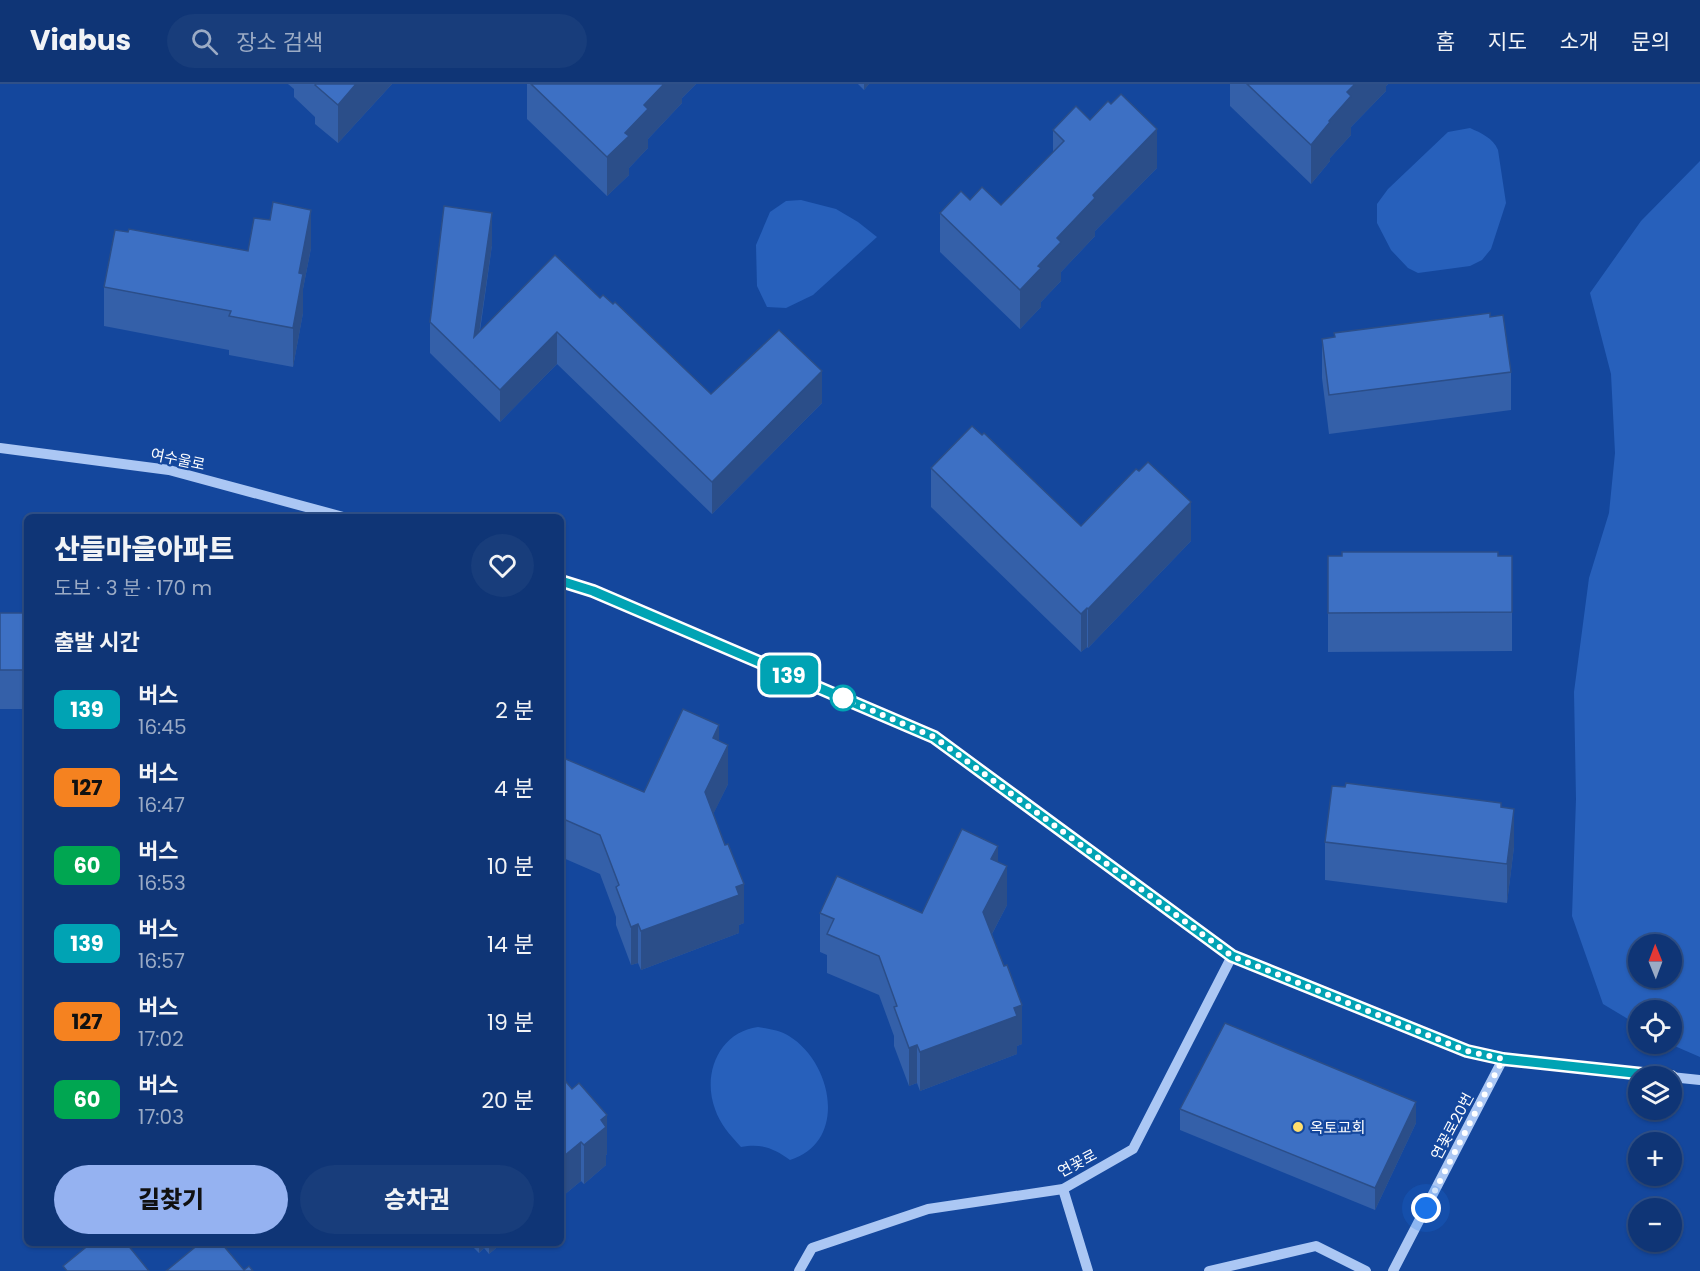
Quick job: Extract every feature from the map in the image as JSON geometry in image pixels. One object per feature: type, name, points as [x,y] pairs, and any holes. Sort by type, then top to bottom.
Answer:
[{"type":"street","name":"여수울로","points":[[0,448],[169,470],[332,514]]},
{"type":"street","points":[[564,582],[593,591],[934,737],[1232,956],[1467,1051],[1503,1059],[1628,1072]]},
{"type":"street","name":"연꽃로","points":[[799,1271],[812,1248],[928,1209],[1063,1189],[1133,1149],[1232,956]]},
{"type":"street","name":"연꽃로20번","points":[[1393,1271],[1503,1059]]},
{"type":"street","points":[[1682,1078],[1700,1080]]},
{"type":"street","points":[[1063,1189],[1088,1271]]},
{"type":"street","points":[[1209,1271],[1316,1246],[1366,1271]]},
{"type":"shaded area","points":[[1470,128],[1490,139],[1498,150],[1506,203],[1491,249],[1482,260],[1470,266],[1418,273],[1408,268],[1391,250],[1377,223],[1377,204],[1388,189],[1448,132]]},
{"type":"shaded area","points":[[1700,161],[1700,1057],[1682,1049],[1682,1000],[1628,1000],[1628,1019],[1603,1004],[1572,916],[1576,799],[1574,692],[1589,578],[1609,513],[1615,453],[1611,374],[1590,293],[1641,221]]},
{"type":"shaded area","points":[[801,200],[836,209],[877,237],[813,295],[786,308],[767,307],[757,286],[756,245],[770,212],[786,201]]},
{"type":"shaded area","points":[[758,1027],[786,1034],[804,1048],[816,1064],[824,1082],[828,1101],[827,1120],[820,1137],[808,1151],[790,1160],[767,1148],[741,1147],[729,1134],[715,1109],[711,1082],[717,1057],[733,1037]]},
{"type":"building","points":[[316,84],[356,84],[338,105]]},
{"type":"building","points":[[531,84],[664,84],[644,105],[648,109],[625,133],[629,136],[607,157]]},
{"type":"building","points":[[1247,84],[1355,84],[1347,92],[1351,96],[1311,145]]},
{"type":"building","points":[[1121,94],[1157,129],[1093,195],[1095,198],[1057,238],[1061,242],[1038,266],[1041,268],[1020,290],[940,213],[961,191],[970,200],[982,187],[1001,205],[1064,141],[1053,130],[1076,106],[1090,120],[1108,101],[1111,104]]},
{"type":"building","points":[[273,202],[311,210],[299,273],[303,274],[293,328],[229,316],[231,311],[104,287],[115,230],[128,232],[129,229],[248,251],[254,218],[270,220]]},
{"type":"building","points":[[444,206],[492,213],[474,337],[555,255],[600,298],[603,295],[613,304],[615,302],[711,394],[779,330],[822,371],[712,482],[557,332],[500,390],[430,322]]},
{"type":"building","points":[[1490,313],[1490,317],[1503,315],[1511,372],[1329,395],[1322,339],[1335,337],[1334,333]]},
{"type":"building","points":[[972,426],[982,435],[984,433],[1081,526],[1136,469],[1139,471],[1148,462],[1191,502],[1081,614],[931,468]]},
{"type":"building","points":[[1342,552],[1498,552],[1498,556],[1512,556],[1512,612],[1328,613],[1328,556],[1342,556]]},
{"type":"building","points":[[0,613],[24,613],[24,670],[0,670]]},
{"type":"building","points":[[683,709],[719,725],[713,738],[728,745],[705,792],[725,845],[728,844],[744,884],[736,887],[739,895],[641,931],[638,924],[631,927],[616,887],[619,885],[600,835],[564,819],[564,758],[644,792]]},
{"type":"building","points":[[1346,783],[1501,803],[1501,807],[1514,809],[1507,864],[1325,842],[1332,786],[1345,787]]},
{"type":"building","points":[[962,829],[998,846],[991,859],[1007,866],[983,912],[1022,1005],[1014,1008],[1017,1016],[920,1052],[917,1045],[909,1048],[879,956],[827,934],[834,919],[820,913],[837,876],[922,913]]},
{"type":"building","name":"옥토교회","points":[[1225,1023],[1416,1102],[1375,1188],[1180,1109]]},
{"type":"building","points":[[564,1080],[572,1089],[579,1083],[607,1115],[601,1120],[606,1127],[584,1145],[581,1142],[564,1156]]},
{"type":"building","points":[[88,1246],[129,1246],[149,1271],[67,1271],[63,1266]]},
{"type":"building","points":[[197,1246],[224,1246],[244,1270],[249,1266],[253,1271],[166,1271]]},
{"type":"bus line","name":"139","points":[[564,582],[593,591],[934,737],[1232,956],[1467,1051],[1503,1059],[1628,1072]]},
{"type":"place","name":"옥토교회","points":[[1298,1127]]},
{"type":"route","points":[[843,698],[934,737],[1232,956],[1467,1051],[1503,1059],[1426,1208]]}]
